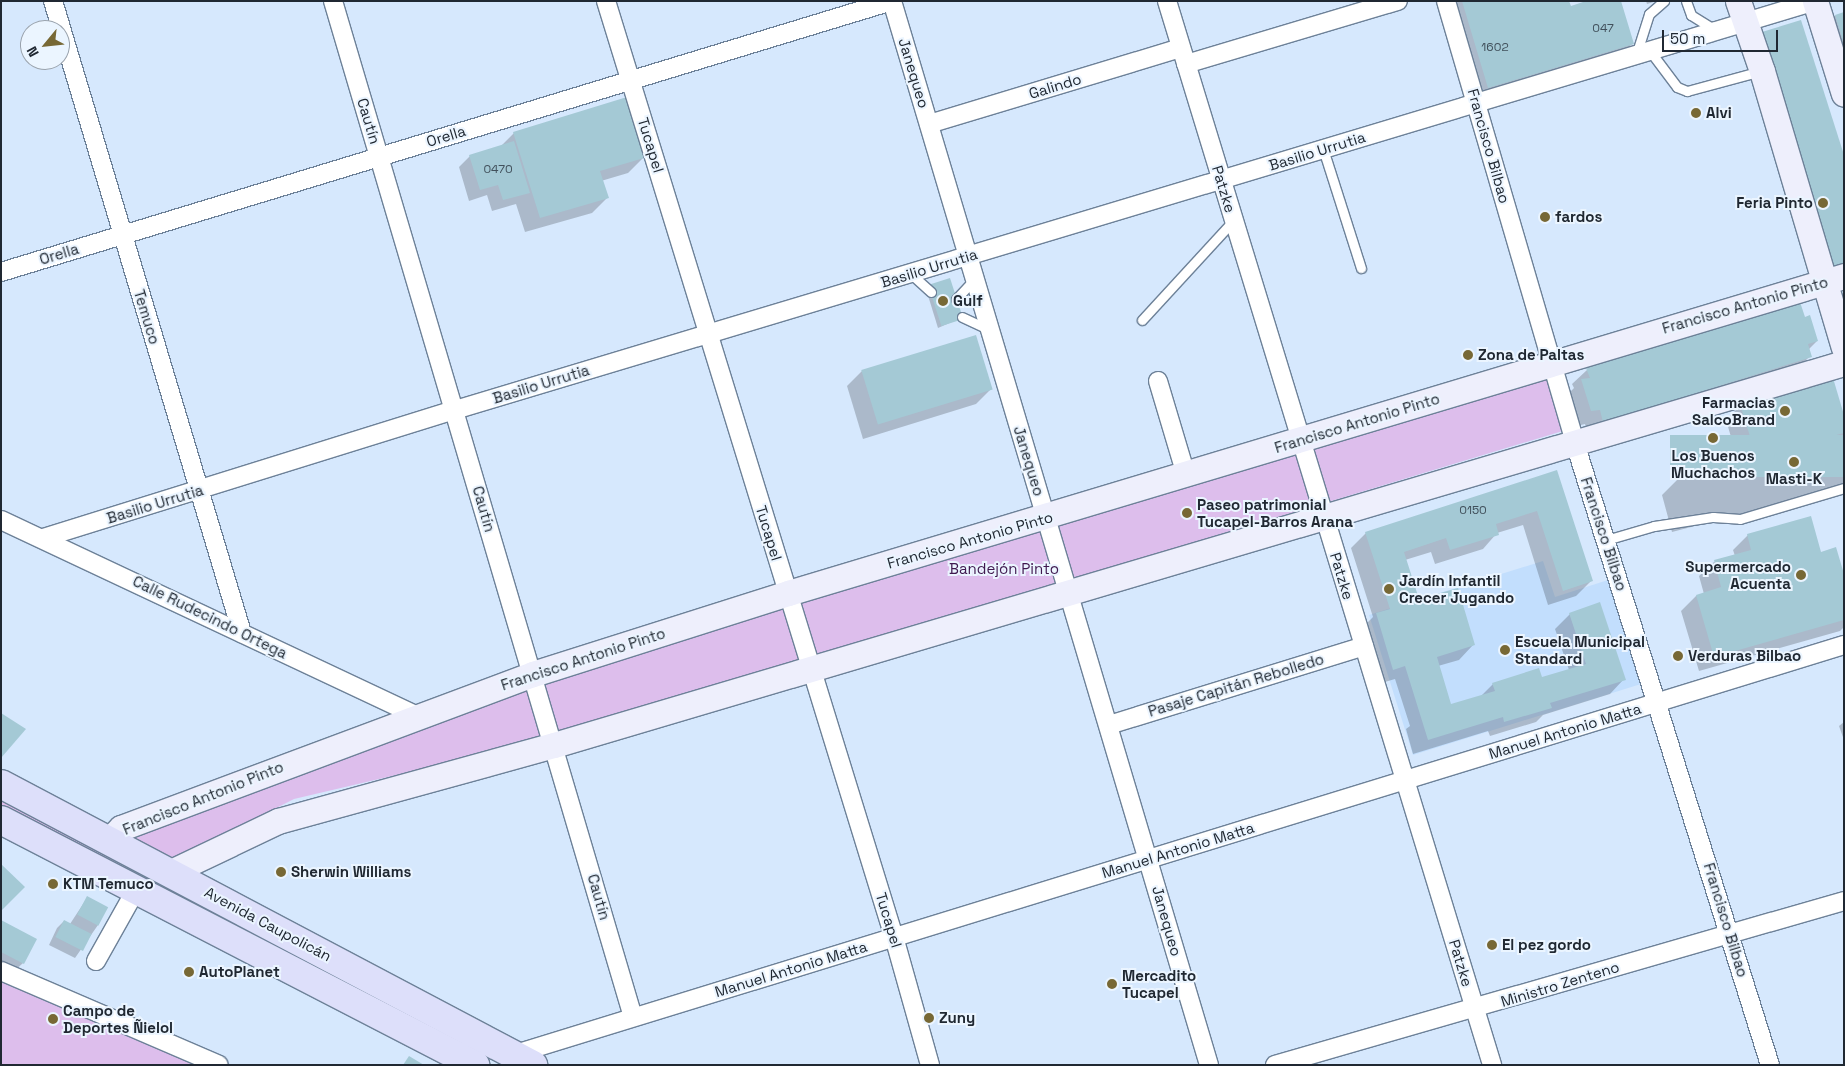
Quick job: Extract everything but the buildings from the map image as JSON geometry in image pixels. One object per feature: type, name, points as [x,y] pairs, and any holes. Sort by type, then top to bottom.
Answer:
[{"type":"main road","points":[[1815,1],[1844,94]]},
{"type":"main road","points":[[1742,12],[1834,279],[1844,347]]},
{"type":"main road","name":"Francisco Antonio Pinto","points":[[110,840],[121,828],[533,674],[788,593],[1301,441],[1551,362],[1834,279]]},
{"type":"main road","points":[[129,884],[171,872],[278,821],[554,745],[1069,592],[1325,519],[1844,363]]},
{"type":"main road","name":"Avenida Caupolicán","points":[[1,784],[171,872],[517,1062]]},
{"type":"main road","name":"Avenida Caupolicán","points":[[1,820],[129,884],[475,1065]]},
{"type":"street","name":"Temuco","points":[[52,1],[242,633]]},
{"type":"street","name":"Cautín","points":[[333,1],[633,1017]]},
{"type":"street","name":"Tucapel","points":[[606,1],[894,937],[930,1065]]},
{"type":"street","name":"Orella","points":[[1,272],[892,1]]},
{"type":"street","name":"Janequeo","points":[[892,1],[967,257],[1109,724],[1209,1065]]},
{"type":"street","name":"Patzke","points":[[1167,1],[1492,1065]]},
{"type":"street","name":"Galindo","points":[[929,124],[1398,1]]},
{"type":"street","name":"Francisco Bilbao","points":[[1446,1],[1575,443],[1770,1065]]},
{"type":"street","name":"Basilio Urrutia","points":[[43,538],[455,410],[1718,31],[1742,12],[1815,1]]},
{"type":"street","points":[[1158,381],[1186,475]]},
{"type":"street","name":"Calle Rudecindo Ortega","points":[[1,520],[43,538],[417,716]]},
{"type":"street","name":"Manuel Antonio Matta","points":[[517,1062],[633,1017],[1844,645]]},
{"type":"street","name":"Pasaje Capitán Rebolledo","points":[[1109,724],[1364,646]]},
{"type":"street","points":[[96,961],[129,884]]},
{"type":"street","name":"Ministro Zenteno","points":[[1275,1065],[1475,1010],[1730,933],[1844,901]]},
{"type":"street","points":[[1,971],[219,1065]]},
{"type":"lane","points":[[1664,1],[1649,14],[1643,53],[1677,87],[1687,91],[1762,71]]},
{"type":"lane","points":[[1686,1],[1691,15],[1718,31]]},
{"type":"lane","points":[[1323,149],[1361,268]]},
{"type":"lane","points":[[1142,320],[1234,220]]},
{"type":"lane","points":[[911,274],[931,292]]},
{"type":"lane","points":[[956,299],[974,280]]},
{"type":"lane","points":[[962,317],[990,331]]},
{"type":"lane","points":[[1606,540],[1654,526],[1714,517],[1740,518],[1844,488]]},
{"type":"shaded area","name":"Escuela Municipal Standard","points":[[1543,561],[1555,597],[1608,580],[1641,684],[1413,755],[1369,615]]},
{"type":"green space","name":"Bandejón Pinto","points":[[1549,372],[1566,430],[528,744],[294,799],[167,863],[125,844],[129,835],[508,690]]},
{"type":"green space","points":[[1,794],[488,1053],[1,809]]},
{"type":"green space","name":"Campo de Deportes Ñielol","points":[[1,974],[209,1065],[1,1065]]},
{"type":"place","name":"Alvi","points":[[1696,113]]},
{"type":"place","name":"Feria Pinto","points":[[1823,203]]},
{"type":"place","name":"fardos","points":[[1545,217]]},
{"type":"place","name":"Gulf","points":[[943,301]]},
{"type":"place","name":"Zona de Paltas","points":[[1468,355]]},
{"type":"place","name":"Farmacias SalcoBrand","points":[[1785,411]]},
{"type":"place","name":"Los Buenos Muchachos","points":[[1713,438]]},
{"type":"place","name":"Masti-K","points":[[1794,462]]},
{"type":"place","name":"Paseo patrimonial Tucapel-Barros Arana","points":[[1187,513]]},
{"type":"place","name":"Supermercado Acuenta","points":[[1801,575]]},
{"type":"place","name":"Jardín Infantil Crecer Jugando","points":[[1389,589]]},
{"type":"place","name":"Escuela Municipal Standard","points":[[1505,650]]},
{"type":"place","name":"Verduras Bilbao","points":[[1678,656]]},
{"type":"place","name":"Sherwin Williams","points":[[281,872]]},
{"type":"place","name":"KTM Temuco","points":[[53,884]]},
{"type":"place","name":"El pez gordo","points":[[1492,945]]},
{"type":"place","name":"AutoPlanet","points":[[189,972]]},
{"type":"place","name":"Mercadito Tucapel","points":[[1112,984]]},
{"type":"place","name":"Zuny","points":[[929,1018]]},
{"type":"place","name":"Campo de Deportes Ñielol","points":[[53,1019]]}]
